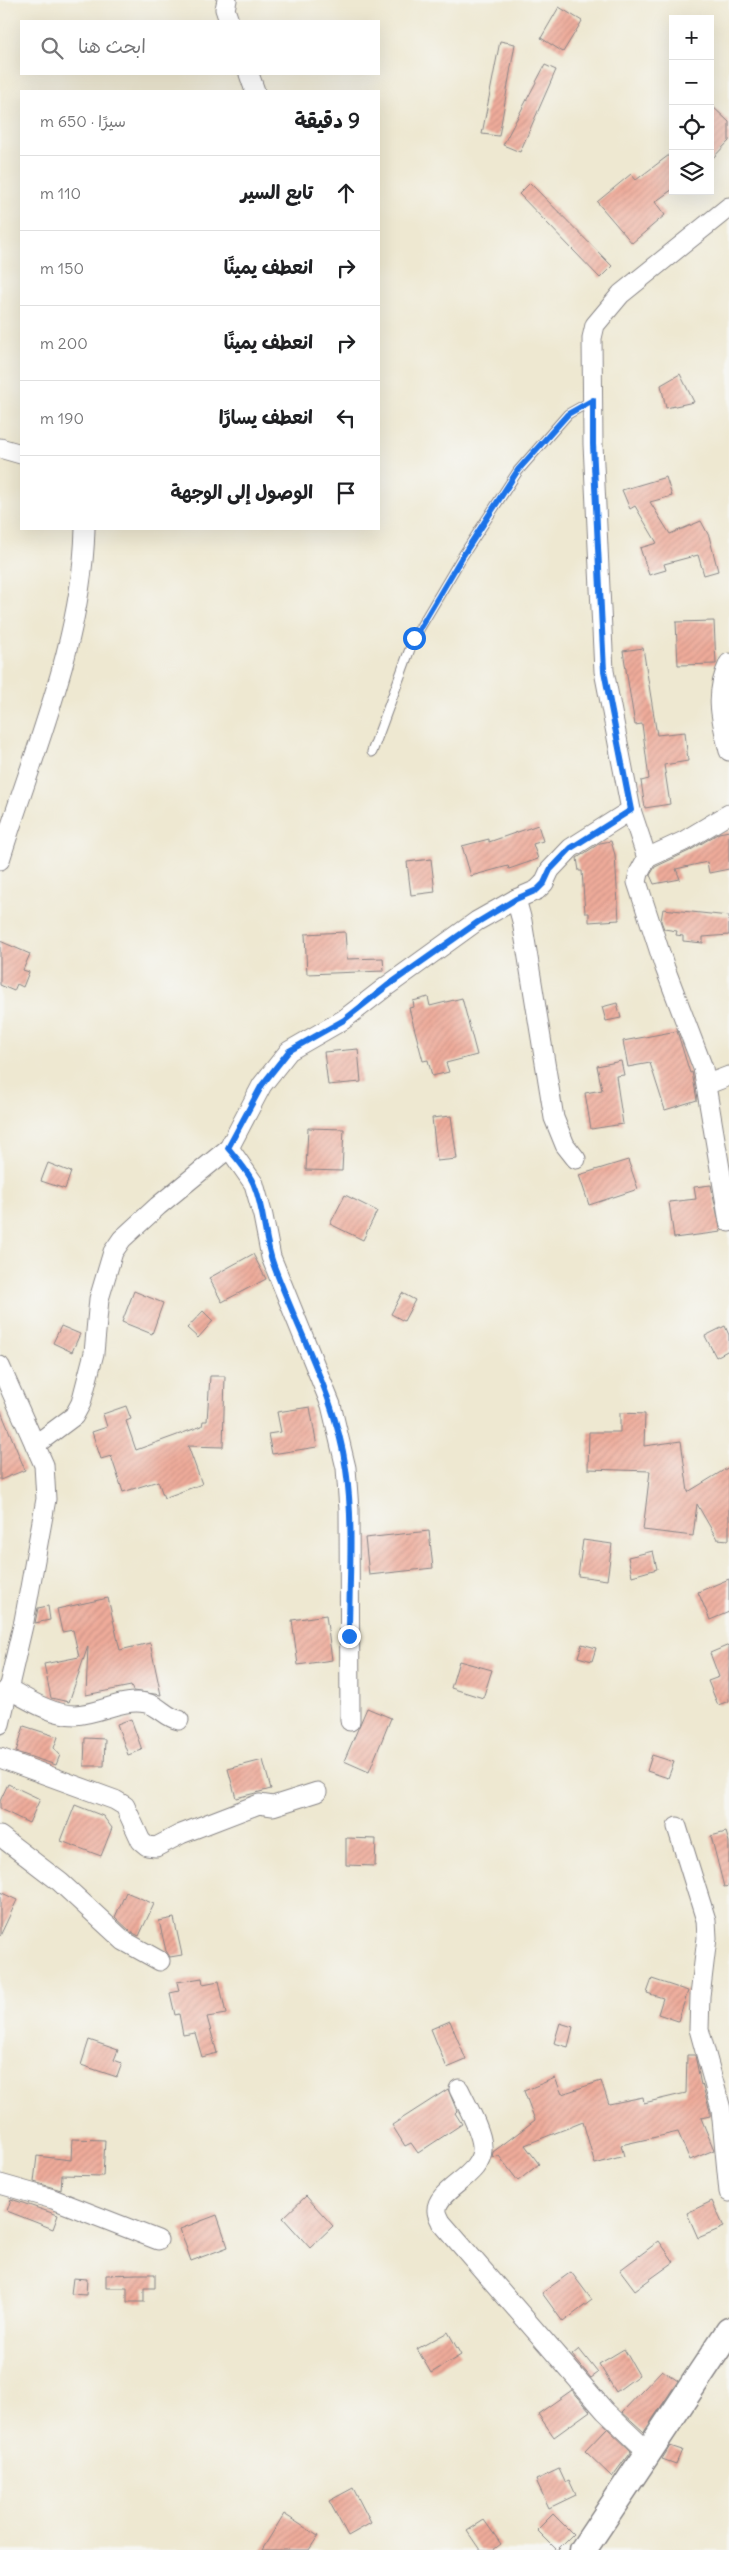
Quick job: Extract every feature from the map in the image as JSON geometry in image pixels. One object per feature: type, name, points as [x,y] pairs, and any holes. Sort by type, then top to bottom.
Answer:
[{"type":"street","points":[[227,0],[225,9],[229,20]]},
{"type":"street","points":[[249,75],[255,90]]},
{"type":"street","points":[[647,858],[631,810],[604,671],[593,444],[592,338],[595,326],[605,310],[621,294],[729,207]]},
{"type":"street","points":[[0,448],[20,454]]},
{"type":"street","points":[[0,860],[64,658],[78,601],[85,530]]},
{"type":"street","points":[[729,663],[719,689],[719,709],[729,751]]},
{"type":"street","points":[[36,1445],[74,1416],[82,1403],[94,1353],[99,1299],[113,1252],[122,1239],[158,1206],[228,1148],[262,1085],[289,1051],[344,1020],[387,986],[478,922],[516,899],[540,888],[550,870],[571,848],[631,810]]},
{"type":"street","points":[[729,814],[684,842],[647,858],[639,873],[637,882],[665,968],[708,1084],[729,1222]]},
{"type":"street","points":[[516,899],[522,921],[554,1118],[565,1145],[576,1159]]},
{"type":"street","points":[[708,1084],[729,1076]]},
{"type":"street","points":[[228,1148],[254,1184],[263,1216],[270,1257],[331,1404],[346,1468],[350,1510],[350,1721]]},
{"type":"street","points":[[0,1366],[44,1465],[46,1483],[45,1515],[40,1528],[24,1621],[0,1724]]},
{"type":"street","points":[[7,1688],[59,1713],[76,1715],[128,1702],[148,1703],[170,1719],[179,1720]]},
{"type":"street","points":[[0,1758],[115,1800],[125,1806],[141,1841],[147,1846],[156,1847],[181,1834],[259,1804],[273,1806],[317,1792]]},
{"type":"street","points":[[677,1826],[706,1920],[707,1938],[700,1996],[699,2029],[721,2109],[729,2192]]},
{"type":"street","points":[[0,1836],[60,1882],[124,1941],[160,1961]]},
{"type":"street","points":[[459,2089],[483,2145],[482,2156],[474,2169],[439,2202],[437,2212],[441,2222],[605,2411],[648,2452]]},
{"type":"street","points":[[0,2184],[53,2199],[158,2240]]},
{"type":"street","points":[[583,2550],[729,2331]]},
{"type":"lane","points":[[372,752],[414,638],[462,557],[518,470],[568,414],[593,400]]},
{"type":"building","points":[[559,7],[582,21],[563,52],[541,38]]},
{"type":"building","points":[[500,41],[515,44],[499,136],[482,134]]},
{"type":"building","points":[[545,65],[556,70],[520,152],[503,145]]},
{"type":"building","points":[[714,108],[729,122],[729,141],[714,157]]},
{"type":"building","points":[[669,155],[669,192],[655,202],[665,215],[632,243],[597,202],[631,174],[636,180]]},
{"type":"building","points":[[530,183],[612,266],[600,278],[519,194]]},
{"type":"building","points":[[680,374],[694,402],[666,408],[661,385]]},
{"type":"building","points":[[666,477],[672,496],[650,502],[670,534],[701,521],[709,536],[718,571],[704,575],[698,555],[664,564],[666,570],[649,575],[640,548],[657,543],[635,506],[630,509],[622,490]]},
{"type":"building","points":[[714,621],[716,664],[678,665],[676,622]]},
{"type":"building","points":[[643,648],[657,735],[685,732],[688,761],[664,765],[670,804],[645,808],[641,781],[649,779],[642,724],[635,725],[623,651]]},
{"type":"building","points":[[538,825],[543,841],[533,844],[538,859],[509,869],[508,866],[471,876],[462,846],[489,839],[489,842]]},
{"type":"building","points":[[729,831],[729,869],[709,873],[707,862],[676,869],[680,879],[654,884],[650,875],[655,867],[689,851],[719,833]]},
{"type":"building","points":[[611,841],[615,855],[619,920],[589,922],[589,913],[585,913],[582,871],[579,871],[577,858],[600,843]]},
{"type":"building","points":[[431,859],[435,892],[411,895],[407,862]]},
{"type":"building","points":[[663,909],[729,916],[729,935],[703,937],[703,943],[683,941],[683,936],[676,935],[677,931],[664,929],[661,921]]},
{"type":"building","points":[[345,932],[347,959],[383,958],[384,971],[307,974],[305,934]]},
{"type":"building","points":[[0,941],[30,954],[23,970],[29,972],[23,987],[17,984],[14,991],[0,985]]},
{"type":"building","points":[[428,997],[430,1006],[462,998],[477,1055],[446,1063],[449,1072],[432,1076],[428,1060],[423,1061],[409,1008],[414,1007],[413,1001]]},
{"type":"building","points":[[617,1003],[621,1018],[606,1021],[602,1007]]},
{"type":"building","points":[[677,1031],[690,1073],[692,1072],[697,1100],[665,1110],[650,1063],[628,1067],[623,1041]]},
{"type":"building","points":[[358,1049],[361,1082],[328,1085],[324,1052]]},
{"type":"building","points":[[621,1061],[624,1075],[616,1076],[623,1124],[591,1129],[585,1093],[602,1090],[597,1066]]},
{"type":"building","points":[[451,1116],[457,1159],[437,1161],[432,1118]]},
{"type":"building","points":[[308,1128],[344,1129],[342,1171],[306,1170]]},
{"type":"building","points":[[628,1160],[638,1189],[589,1205],[579,1175]]},
{"type":"building","points":[[48,1163],[71,1172],[65,1189],[41,1181]]},
{"type":"building","points":[[711,1185],[721,1232],[674,1238],[669,1202],[696,1199],[694,1187]]},
{"type":"building","points":[[345,1195],[377,1211],[363,1240],[330,1224]]},
{"type":"building","points":[[253,1254],[266,1279],[222,1302],[209,1278]]},
{"type":"building","points":[[134,1291],[163,1303],[152,1334],[122,1322]]},
{"type":"building","points":[[402,1293],[415,1300],[404,1321],[391,1314]]},
{"type":"building","points":[[203,1311],[213,1321],[198,1338],[187,1328]]},
{"type":"building","points":[[61,1326],[80,1334],[72,1352],[53,1343]]},
{"type":"building","points":[[725,1326],[729,1335],[729,1350],[716,1357],[705,1336]]},
{"type":"building","points":[[210,1376],[225,1376],[223,1447],[188,1446],[202,1484],[164,1498],[158,1481],[123,1492],[111,1456],[101,1459],[92,1432],[107,1427],[103,1414],[126,1406],[131,1419],[126,1421],[136,1450],[202,1426],[203,1421],[207,1421]]},
{"type":"building","points":[[310,1407],[317,1447],[272,1454],[268,1434],[281,1432],[277,1412]]},
{"type":"building","points":[[0,1409],[25,1470],[0,1480]]},
{"type":"building","points":[[620,1413],[645,1414],[644,1446],[681,1441],[688,1492],[729,1467],[729,1540],[717,1539],[697,1504],[693,1536],[643,1530],[650,1471],[588,1469],[589,1432],[620,1432]]},
{"type":"building","points":[[429,1531],[433,1568],[369,1575],[365,1538]]},
{"type":"building","points":[[583,1540],[612,1544],[607,1580],[578,1576]]},
{"type":"building","points":[[653,1551],[657,1569],[632,1576],[628,1557]]},
{"type":"building","points":[[729,1579],[729,1612],[710,1620],[698,1592]]},
{"type":"building","points":[[108,1598],[120,1650],[150,1643],[161,1695],[133,1691],[131,1686],[86,1695],[88,1646],[69,1702],[51,1698],[44,1664],[79,1657],[73,1630],[62,1632],[57,1609]]},
{"type":"building","points":[[48,1606],[50,1620],[35,1623],[38,1608]]},
{"type":"building","points":[[326,1615],[332,1660],[298,1665],[292,1620]]},
{"type":"building","points":[[582,1644],[596,1648],[592,1661],[578,1657]]},
{"type":"building","points":[[729,1645],[729,1701],[718,1705],[708,1681],[719,1677],[710,1653]]},
{"type":"building","points":[[459,1661],[492,1670],[483,1698],[451,1688]]},
{"type":"building","points":[[367,1708],[391,1718],[369,1772],[344,1761]]},
{"type":"building","points":[[131,1719],[142,1750],[128,1755],[117,1724]]},
{"type":"building","points":[[24,1726],[58,1737],[54,1748],[60,1755],[56,1765],[16,1752]]},
{"type":"building","points":[[85,1738],[105,1739],[104,1766],[84,1766]]},
{"type":"building","points":[[652,1755],[674,1762],[668,1778],[647,1771]]},
{"type":"building","points":[[263,1760],[271,1789],[236,1798],[228,1769]]},
{"type":"building","points":[[8,1784],[40,1799],[29,1823],[0,1809],[0,1801]]},
{"type":"building","points":[[75,1805],[103,1816],[112,1828],[101,1856],[61,1841]]},
{"type":"building","points":[[726,1832],[729,1842],[729,1886],[724,1887],[711,1836]]},
{"type":"building","points":[[346,1838],[376,1839],[375,1866],[346,1865]]},
{"type":"building","points":[[0,1892],[17,1900],[0,1936]]},
{"type":"building","points":[[126,1892],[154,1904],[139,1936],[131,1932],[115,1917]]},
{"type":"building","points":[[174,1918],[182,1955],[170,1957],[166,1951],[159,1921]]},
{"type":"building","points":[[202,1978],[203,1984],[219,1981],[226,2014],[207,2017],[217,2053],[202,2057],[195,2033],[183,2035],[179,2014],[175,2015],[170,1993],[179,1991],[177,1982]]},
{"type":"building","points":[[652,1979],[688,1991],[678,2021],[658,2014],[663,1998],[647,1993]]},
{"type":"building","points":[[450,2021],[466,2060],[447,2068],[431,2029]]},
{"type":"building","points":[[560,2023],[573,2027],[568,2047],[554,2043]]},
{"type":"building","points":[[89,2040],[118,2050],[114,2060],[122,2063],[117,2077],[81,2065]]},
{"type":"building","points":[[687,2055],[695,2055],[701,2085],[710,2111],[710,2116],[701,2118],[714,2150],[690,2160],[678,2132],[621,2145],[624,2156],[595,2164],[583,2122],[525,2145],[539,2164],[518,2181],[499,2156],[492,2157],[493,2152],[535,2120],[524,2091],[555,2078],[562,2094],[601,2081],[609,2104],[643,2097],[644,2103],[686,2093]]},
{"type":"building","points":[[448,2089],[457,2111],[455,2113],[462,2124],[418,2153],[411,2143],[405,2146],[392,2125]]},
{"type":"building","points":[[72,2139],[105,2140],[103,2176],[62,2175],[61,2190],[34,2182],[37,2156],[71,2160]]},
{"type":"building","points":[[306,2196],[333,2226],[310,2248],[283,2218]]},
{"type":"building","points":[[11,2199],[58,2215],[53,2229],[7,2211]]},
{"type":"building","points":[[712,2201],[724,2227],[698,2238],[687,2213]]},
{"type":"building","points":[[217,2215],[228,2247],[191,2261],[180,2229]]},
{"type":"building","points":[[659,2241],[674,2262],[635,2290],[620,2270]]},
{"type":"building","points":[[571,2272],[592,2300],[563,2322],[542,2293]]},
{"type":"building","points":[[155,2274],[155,2288],[144,2288],[144,2302],[127,2302],[127,2288],[106,2288],[106,2275]]},
{"type":"building","points":[[73,2278],[87,2279],[86,2295],[71,2294]]},
{"type":"building","points":[[448,2332],[461,2355],[431,2373],[417,2349]]},
{"type":"building","points":[[579,2349],[598,2373],[591,2378],[572,2355]]},
{"type":"building","points":[[624,2349],[639,2375],[616,2392],[599,2364]]},
{"type":"building","points":[[662,2370],[678,2381],[644,2432],[622,2412]]},
{"type":"building","points":[[572,2390],[590,2411],[554,2437],[538,2414]]},
{"type":"building","points":[[607,2428],[631,2451],[612,2477],[585,2451]]},
{"type":"building","points":[[670,2446],[682,2450],[676,2464],[662,2459]]},
{"type":"building","points":[[559,2469],[565,2482],[569,2480],[576,2495],[549,2508],[536,2480]]},
{"type":"building","points":[[353,2488],[371,2523],[348,2536],[329,2501]]},
{"type":"building","points":[[284,2514],[318,2536],[309,2550],[262,2550]]},
{"type":"building","points":[[553,2514],[573,2534],[557,2550],[537,2530]]},
{"type":"building","points":[[484,2520],[501,2544],[493,2550],[480,2550],[467,2531]]},
{"type":"route","points":[[349,1636],[350,1510],[346,1468],[331,1404],[270,1257],[263,1216],[254,1184],[228,1148],[262,1085],[289,1051],[344,1020],[387,986],[478,922],[516,899],[540,888],[544,883],[546,875],[571,848],[631,810],[604,671],[593,444],[593,400],[568,414],[518,470],[462,557],[414,638]]}]
